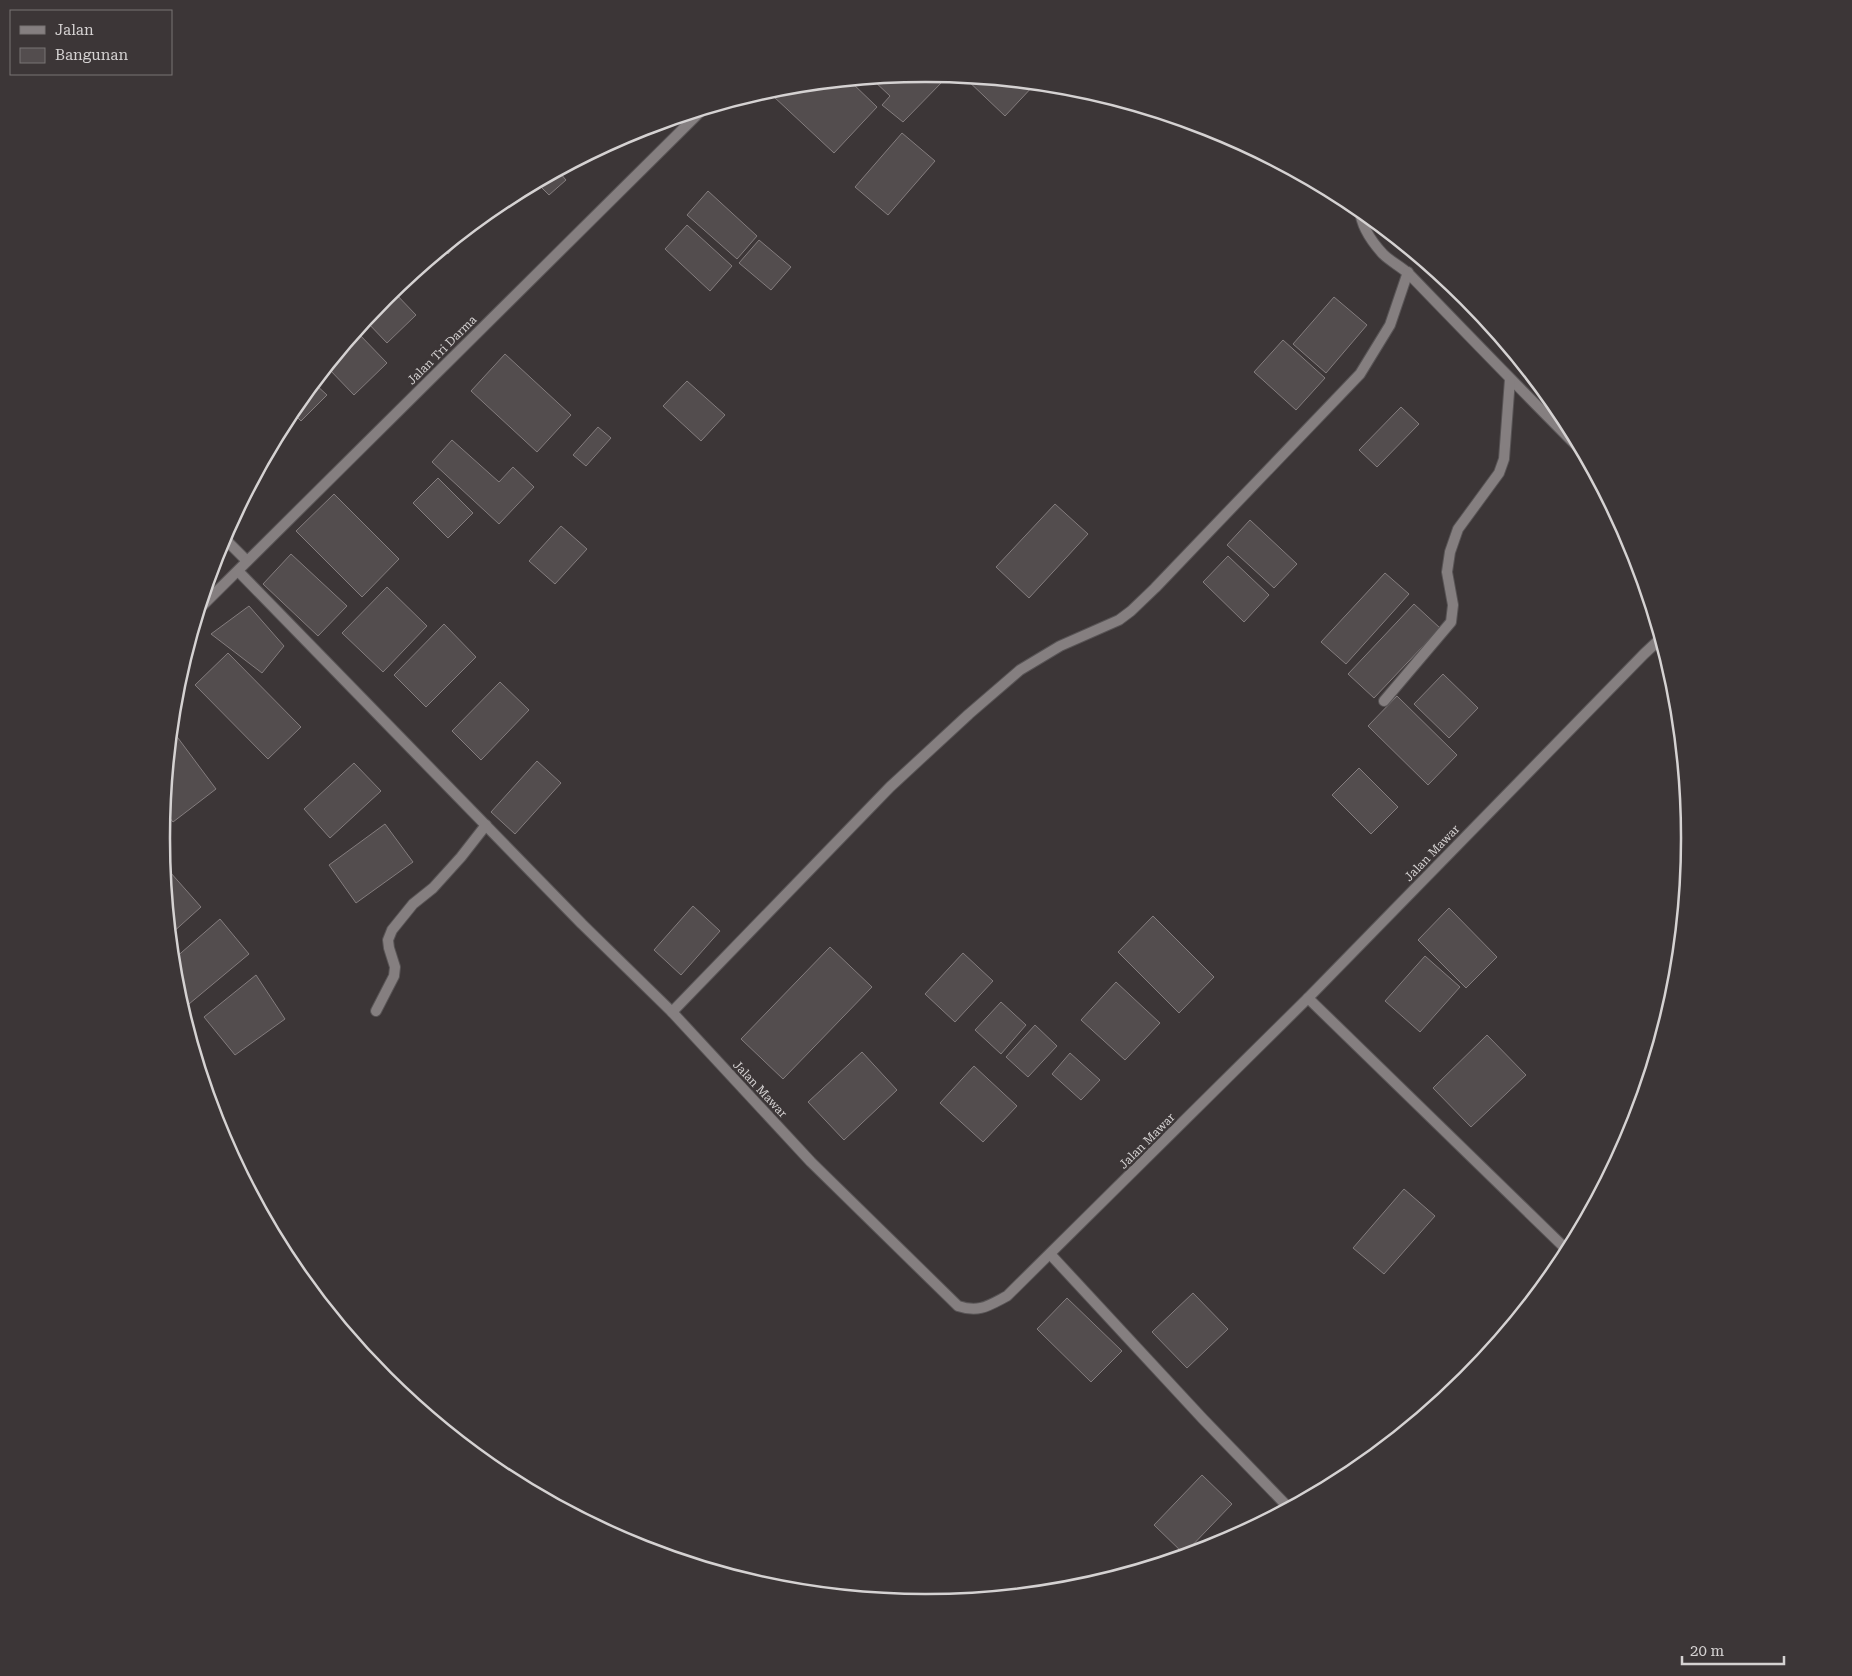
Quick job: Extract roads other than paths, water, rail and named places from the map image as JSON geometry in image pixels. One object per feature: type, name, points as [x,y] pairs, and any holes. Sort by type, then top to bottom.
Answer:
[{"type":"street","name":"Jalan Tri Darma","points":[[210,598],[692,120]]},
{"type":"street","points":[[1363,223],[1368,233],[1384,254],[1408,272],[1562,431]]},
{"type":"street","points":[[672,1012],[890,787],[969,714],[1020,670],[1060,646],[1119,620],[1155,588],[1360,374],[1390,325],[1408,272]]},
{"type":"street","points":[[1384,701],[1451,622],[1453,605],[1447,572],[1450,552],[1458,529],[1499,472],[1504,459],[1510,379]]},
{"type":"street","points":[[230,544],[247,561]]},
{"type":"street","name":"Jalan Mawar","points":[[238,571],[582,924],[672,1012],[811,1162],[958,1306],[970,1310],[986,1307],[1007,1296],[1308,998],[1656,643]]},
{"type":"street","points":[[376,1011],[394,976],[395,967],[388,940],[392,930],[413,904],[432,888],[461,857],[486,825]]},
{"type":"street","points":[[1308,998],[1562,1245]]},
{"type":"street","points":[[1050,1254],[1203,1419],[1284,1503]]}]
